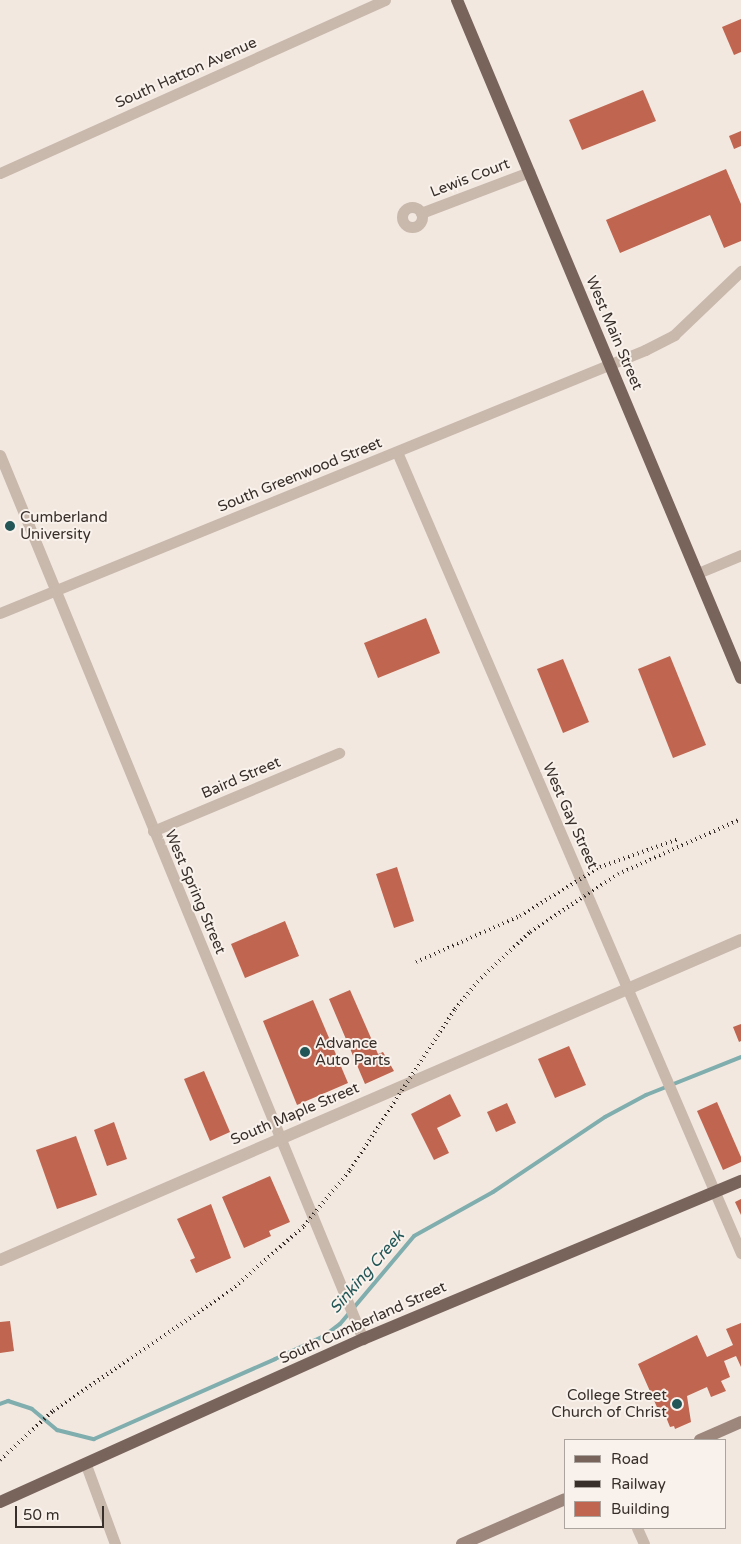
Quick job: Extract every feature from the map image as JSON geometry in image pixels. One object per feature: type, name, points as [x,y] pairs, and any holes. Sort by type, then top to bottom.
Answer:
[{"type":"main road","name":"West Main Street","points":[[457,0],[741,678]]},
{"type":"main road","name":"South Cumberland Street","points":[[0,1502],[363,1339],[741,1181]]},
{"type":"main road","points":[[702,1439],[741,1422]]},
{"type":"main road","points":[[462,1544],[564,1499]]},
{"type":"street","name":"South Hatton Avenue","points":[[0,173],[385,0]]},
{"type":"street","name":"Lewis Court","points":[[421,213],[529,172]]},
{"type":"street","name":"South Greenwood Street","points":[[0,613],[397,452],[610,364],[674,335],[741,271]]},
{"type":"street","name":"West Gay Street","points":[[397,452],[741,1252]]},
{"type":"street","name":"West Spring Street","points":[[0,455],[363,1339]]},
{"type":"street","points":[[698,574],[741,555]]},
{"type":"street","name":"Baird Street","points":[[153,831],[339,754]]},
{"type":"street","name":"South Maple Street","points":[[0,1260],[741,940]]},
{"type":"street","points":[[86,1464],[115,1544]]},
{"type":"street","points":[[637,1529],[644,1544]]},
{"type":"building","points":[[741,19],[741,52],[734,55],[722,27]]},
{"type":"building","points":[[643,90],[656,121],[582,150],[569,120]]},
{"type":"building","points":[[741,131],[741,146],[734,149],[729,136]]},
{"type":"building","points":[[726,169],[741,204],[741,241],[724,248],[710,215],[620,253],[606,220]]},
{"type":"building","points":[[426,618],[440,653],[378,678],[364,643]]},
{"type":"building","points":[[670,656],[706,745],[673,758],[638,669]]},
{"type":"building","points":[[563,659],[589,722],[563,733],[537,669]]},
{"type":"building","points":[[397,867],[414,921],[394,928],[376,874]]},
{"type":"building","points":[[285,921],[299,956],[245,978],[231,944]]},
{"type":"building","points":[[350,990],[378,1054],[383,1052],[394,1071],[365,1084],[329,999]]},
{"type":"building","name":"Advance Auto Parts","points":[[313,1000],[348,1083],[297,1105],[263,1021]]},
{"type":"building","points":[[741,1024],[741,1041],[739,1042],[733,1027]]},
{"type":"building","points":[[569,1046],[586,1085],[555,1098],[538,1059]]},
{"type":"building","points":[[204,1071],[230,1132],[210,1141],[184,1079]]},
{"type":"building","points":[[450,1094],[461,1116],[437,1128],[449,1153],[434,1160],[411,1114]]},
{"type":"building","points":[[717,1102],[741,1157],[741,1162],[723,1170],[697,1111]]},
{"type":"building","points":[[507,1103],[516,1123],[496,1132],[487,1112]]},
{"type":"building","points":[[114,1122],[127,1159],[107,1166],[94,1130]]},
{"type":"building","points":[[76,1136],[97,1195],[57,1209],[36,1150]]},
{"type":"building","points":[[270,1176],[290,1222],[269,1231],[271,1236],[244,1248],[222,1197]]},
{"type":"building","points":[[741,1199],[741,1215],[735,1202]]},
{"type":"building","points":[[211,1204],[231,1258],[196,1273],[190,1260],[195,1258],[177,1219]]},
{"type":"building","points":[[10,1321],[14,1351],[0,1353],[0,1322]]},
{"type":"building","points":[[741,1323],[741,1367],[736,1356],[724,1361],[730,1377],[721,1381],[726,1391],[711,1397],[707,1387],[687,1396],[691,1422],[675,1429],[674,1426],[670,1427],[664,1412],[660,1414],[638,1364],[697,1335],[707,1357],[733,1345],[726,1329]]},
{"type":"waterway","name":"Sinking Creek","points":[[0,1404],[8,1401],[32,1409],[57,1430],[94,1439],[275,1359],[324,1336],[340,1324],[414,1236],[493,1192],[605,1117],[646,1095],[741,1057]]},
{"type":"railway","points":[[0,1460],[53,1411],[231,1290],[304,1226],[350,1170],[455,1009],[481,978],[530,932],[618,874],[741,819]]},
{"type":"railway","points":[[416,962],[520,916],[600,867],[678,839]]},
{"type":"place","name":"Cumberland University","points":[[10,526]]},
{"type":"place","name":"Advance Auto Parts","points":[[305,1052]]},
{"type":"place","name":"College Street Church of Christ","points":[[677,1404]]}]
